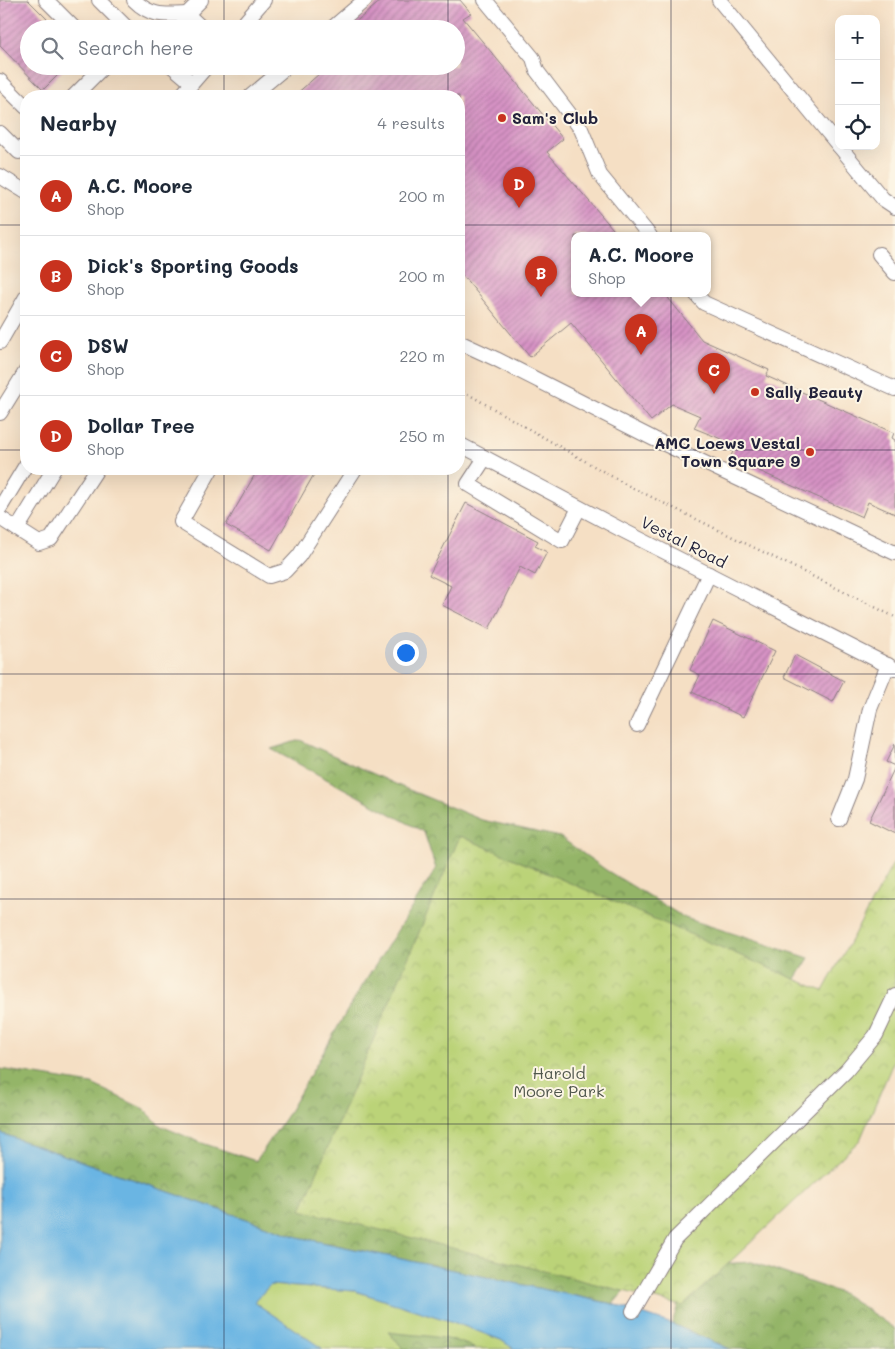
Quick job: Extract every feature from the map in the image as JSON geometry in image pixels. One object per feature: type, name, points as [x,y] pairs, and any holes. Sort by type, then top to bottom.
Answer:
[{"type":"street","points":[[46,0],[66,20]]},
{"type":"street","points":[[99,0],[119,20]]},
{"type":"street","points":[[134,0],[145,11],[165,15],[187,14],[201,0]]},
{"type":"street","points":[[247,20],[264,0]]},
{"type":"street","points":[[342,20],[365,0]]},
{"type":"street","points":[[485,0],[533,58],[537,71],[581,129],[600,175],[647,232]]},
{"type":"street","points":[[725,2],[835,141]]},
{"type":"street","points":[[187,14],[193,20]]},
{"type":"street","points":[[80,90],[95,75]]},
{"type":"street","points":[[183,75],[192,83]]},
{"type":"street","points":[[186,90],[199,75]]},
{"type":"street","points":[[258,90],[276,75]]},
{"type":"street","points":[[0,81],[20,101]]},
{"type":"street","points":[[0,133],[19,152],[20,151]]},
{"type":"street","points":[[843,150],[892,202]]},
{"type":"street","points":[[0,176],[20,188]]},
{"type":"street","points":[[879,254],[895,273]]},
{"type":"street","points":[[699,297],[704,303],[895,389]]},
{"type":"street","points":[[0,342],[20,307]]},
{"type":"street","points":[[465,345],[496,358],[654,440],[895,553]]},
{"type":"street","points":[[0,413],[20,383]]},
{"type":"street","name":"Vestal Road","points":[[465,447],[579,508],[892,667]]},
{"type":"street","points":[[485,458],[468,484],[562,541],[579,508]]},
{"type":"street","points":[[0,508],[20,474]]},
{"type":"street","points":[[17,529],[50,475]]},
{"type":"street","points":[[0,518],[39,543],[51,539],[93,475]]},
{"type":"street","points":[[208,475],[181,522],[269,576],[284,571],[299,556],[351,475]]},
{"type":"street","points":[[637,725],[710,574]]},
{"type":"street","points":[[839,819],[855,779],[870,709],[892,667]]},
{"type":"street","points":[[633,1311],[675,1239],[846,1071],[876,1035],[895,995]]},
{"type":"path","points":[[465,392],[625,484],[895,617]]},
{"type":"green space","name":"Harold Moore Park","points":[[300,740],[402,787],[482,820],[560,837],[606,870],[685,918],[809,958],[789,990],[628,1287],[613,1304],[298,1237],[0,1133],[0,1069],[92,1084],[144,1109],[161,1126],[202,1143],[256,1161],[287,1115],[351,1004],[436,869],[424,832],[271,749]]},
{"type":"green space","name":"Harold Moore Park","points":[[460,836],[823,991],[895,860],[895,1058],[860,1140],[683,1306],[301,1210]]},
{"type":"green space","points":[[752,1262],[844,1294],[895,1329],[895,1349],[730,1349],[672,1324],[686,1279],[702,1265]]},
{"type":"green space","points":[[270,1285],[355,1291],[453,1322],[501,1340],[514,1349],[323,1349],[254,1302]]},
{"type":"green space","points":[[388,1332],[456,1341],[475,1349],[404,1349]]},
{"type":"water","points":[[0,1133],[298,1237],[613,1304],[672,1324],[730,1349],[514,1349],[501,1340],[453,1322],[355,1291],[270,1285],[254,1302],[323,1349],[0,1349]]},
{"type":"building","points":[[0,0],[28,0],[48,20],[20,20],[20,66],[0,46]]},
{"type":"building","points":[[382,0],[460,0],[471,13],[463,18],[465,20],[358,20]]},
{"type":"building","points":[[465,20],[563,139],[547,152],[616,232],[571,232],[571,297],[667,297],[702,340],[769,370],[766,376],[894,433],[892,438],[895,440],[895,514],[868,502],[862,517],[730,458],[736,445],[694,428],[700,416],[672,404],[651,421],[571,323],[530,357],[465,278],[465,90],[301,90],[318,75],[465,75]]},
{"type":"building","points":[[28,75],[58,75],[43,90]]},
{"type":"building","points":[[255,475],[314,475],[271,550],[226,525]]},
{"type":"building","points":[[466,503],[538,541],[535,546],[547,552],[535,575],[520,567],[489,629],[442,605],[451,586],[429,575]]},
{"type":"building","points":[[713,621],[775,651],[743,717],[692,692],[700,675],[690,670]]},
{"type":"building","points":[[795,655],[844,681],[833,702],[784,677]]},
{"type":"building","points":[[895,744],[895,766],[886,762]]},
{"type":"building","points":[[895,767],[895,834],[869,821]]},
{"type":"place","name":"Sam's Club","points":[[502,118]]},
{"type":"place","name":"Dollar Tree","points":[[519,208]]},
{"type":"place","name":"Dick's Sporting Goods","points":[[541,297]]},
{"type":"place","name":"A.C. Moore","points":[[641,355]]},
{"type":"place","name":"Sally Beauty","points":[[755,392]]},
{"type":"place","name":"DSW","points":[[714,394]]},
{"type":"place","name":"AMC Loews Vestal Town Square 9","points":[[810,452]]}]
